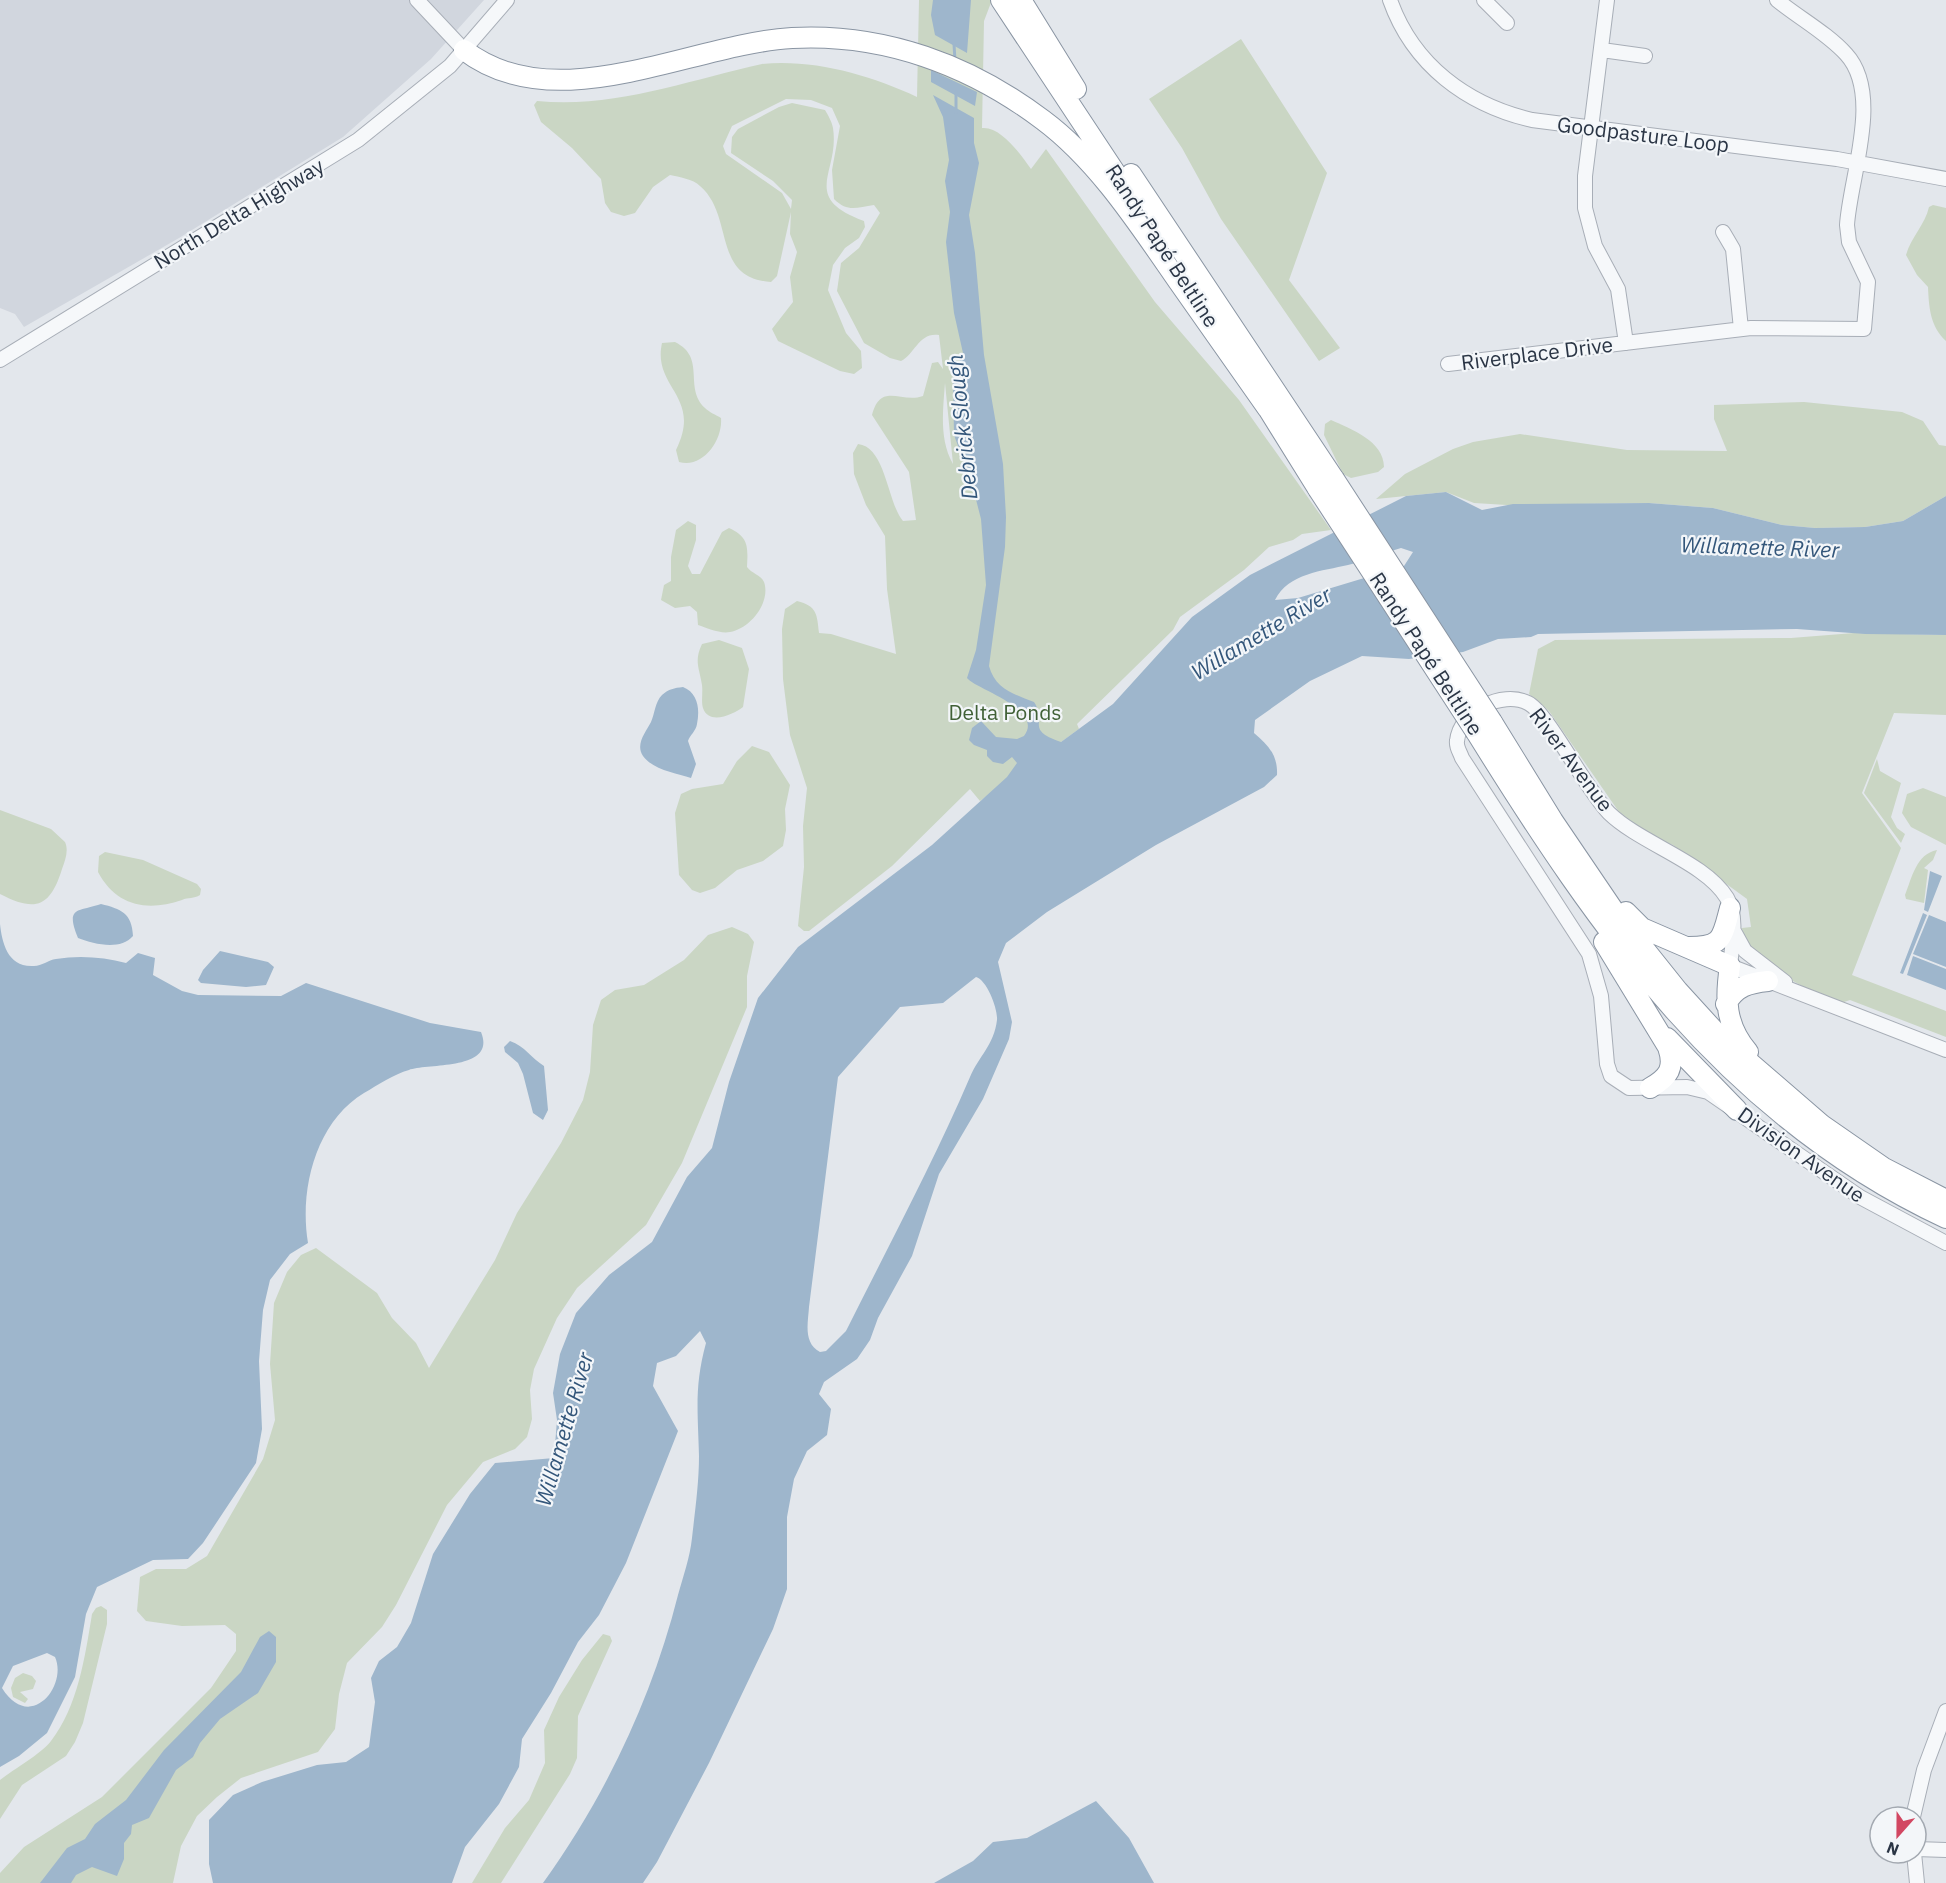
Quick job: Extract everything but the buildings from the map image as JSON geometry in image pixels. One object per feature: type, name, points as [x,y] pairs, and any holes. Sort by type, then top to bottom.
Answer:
[{"type":"highway","name":"Randy Papé Beltline","points":[[1001,0],[1268,409],[1326,484]]},
{"type":"highway","name":"Randy Papé Beltline","points":[[1021,0],[1326,484],[1484,727],[1568,877],[1646,980],[1713,1054],[1812,1139],[1876,1181],[1946,1218]]},
{"type":"highway","points":[[1028,0],[1074,86]]},
{"type":"highway","points":[[464,50],[494,69],[558,80],[600,77],[710,51],[791,38],[854,40],[922,55],[960,70],[996,88],[1060,135],[1105,183],[1149,240],[1268,409]]},
{"type":"highway","name":"Randy Papé Beltline","points":[[1484,727],[1521,770],[1553,821],[1645,951],[1720,1036],[1822,1125],[1884,1168],[1946,1200]]},
{"type":"highway","points":[[1521,770],[1632,920],[1642,928],[1682,947],[1730,966],[1726,1004],[1736,1038],[1776,1086]]},
{"type":"highway","points":[[1568,877],[1595,928],[1668,1047],[1672,1064],[1668,1076],[1650,1088]]},
{"type":"highway","points":[[1682,947],[1708,947],[1717,943],[1722,937],[1730,908]]},
{"type":"highway","points":[[1726,1004],[1732,992],[1743,986],[1768,981]]},
{"type":"highway","points":[[1655,1025],[1737,1110]]},
{"type":"street","points":[[417,0],[464,50]]},
{"type":"street","name":"North Delta Highway","points":[[0,360],[351,145],[423,90],[464,50],[507,0]]},
{"type":"street","name":"Goodpasture Loop","points":[[1390,0],[1399,21],[1419,52],[1459,90],[1485,106],[1509,114],[1592,129],[1856,162],[1946,179]]},
{"type":"street","points":[[1484,0],[1507,23]]},
{"type":"street","name":"Riverplace Drive","points":[[1607,0],[1584,188],[1586,219],[1595,246],[1618,289],[1626,343]]},
{"type":"street","points":[[1777,0],[1841,49],[1855,66],[1863,104],[1856,162]]},
{"type":"street","points":[[1602,50],[1645,56]]},
{"type":"street","name":"Riverplace Drive","points":[[1448,364],[1741,329],[1861,331],[1866,327],[1868,282],[1847,231],[1856,162]]},
{"type":"street","points":[[1723,232],[1733,249],[1741,329]]},
{"type":"street","name":"River Avenue","points":[[1650,1088],[1629,1088],[1611,1076],[1606,1064],[1601,996],[1589,954],[1462,758],[1457,740],[1463,724],[1490,702],[1500,699],[1518,700],[1534,707],[1590,791],[1609,813],[1634,832],[1712,881],[1729,901],[1733,929],[1730,966]]},
{"type":"street","points":[[1733,929],[1737,939],[1749,955],[1801,993]]},
{"type":"street","points":[[1730,966],[1946,1050]]},
{"type":"street","name":"Division Avenue","points":[[1650,1088],[1694,1088],[1708,1092],[1860,1197],[1946,1244]]},
{"type":"street","points":[[1915,1805],[1924,1770],[1946,1711]]},
{"type":"street","points":[[1928,1851],[1946,1850]]},
{"type":"street","points":[[1916,1865],[1917,1883]]},
{"type":"shaded area","points":[[0,0],[484,0],[431,59],[343,137],[179,238],[24,327],[15,314],[0,308]]},
{"type":"green space","name":"Delta Ponds","points":[[919,0],[992,0],[984,21],[982,128],[1003,136],[1031,169],[1046,149],[1155,302],[1239,400],[1331,530],[1302,534],[1293,540],[1269,547],[1244,570],[1180,617],[1173,630],[1077,724],[1079,729],[980,801],[970,789],[892,866],[809,931],[804,931],[798,926],[804,867],[803,826],[807,788],[790,735],[783,679],[782,629],[785,609],[797,601],[809,605],[815,612],[819,633],[831,634],[896,654],[887,589],[885,536],[866,505],[854,474],[853,453],[858,444],[867,447],[875,455],[903,521],[916,520],[909,472],[872,415],[876,405],[886,396],[915,398],[923,396],[932,363],[938,362],[943,369],[939,335],[932,335],[922,340],[901,361],[890,358],[864,343],[837,291],[841,263],[859,248],[880,213],[874,205],[848,208],[834,199],[832,170],[840,126],[832,108],[811,100],[786,99],[732,126],[723,146],[726,154],[782,193],[791,209],[792,200],[773,181],[731,153],[732,137],[738,129],[779,107],[792,103],[825,110],[832,126],[834,144],[827,193],[833,203],[844,212],[864,221],[865,227],[859,238],[845,248],[833,265],[828,290],[846,333],[861,351],[862,368],[854,374],[840,371],[778,341],[772,329],[793,302],[790,277],[797,252],[790,234],[791,212],[777,276],[771,282],[752,278],[740,270],[731,258],[711,199],[700,186],[670,175],[653,187],[635,213],[624,216],[611,212],[605,203],[601,179],[572,148],[541,122],[534,105],[537,101],[594,101],[622,97],[762,64],[782,63],[841,70],[917,97]],"holes":[[[945,383],[953,464],[944,435]]]},
{"type":"green space","points":[[1241,39],[1327,173],[1289,280],[1340,348],[1319,361],[1221,219],[1182,148],[1149,99]]},
{"type":"green space","points":[[1933,205],[1946,208],[1946,341],[1934,323],[1928,287],[1917,275],[1906,255],[1929,207]]},
{"type":"green space","points":[[675,342],[690,356],[699,400],[707,409],[721,418],[719,435],[710,451],[696,461],[688,463],[679,462],[676,450],[683,432],[684,417],[681,404],[664,371],[661,358],[662,343]]},
{"type":"green space","points":[[1804,402],[1902,412],[1923,421],[1939,445],[1946,446],[1946,496],[1903,521],[1865,527],[1815,528],[1782,525],[1713,508],[1649,503],[1507,505],[1474,503],[1446,492],[1376,499],[1405,474],[1453,449],[1473,442],[1520,434],[1627,450],[1727,451],[1714,419],[1714,405]]},
{"type":"green space","points":[[1331,420],[1357,432],[1373,443],[1383,458],[1384,467],[1378,472],[1351,478],[1343,474],[1324,435],[1325,424]]},
{"type":"green space","points":[[688,521],[696,525],[696,540],[688,566],[692,574],[700,574],[722,532],[729,528],[744,539],[747,548],[747,567],[764,582],[765,598],[762,606],[752,620],[738,630],[722,632],[698,625],[697,612],[690,606],[675,608],[661,600],[664,585],[671,581],[671,557],[676,530]]},
{"type":"green space","points":[[1854,633],[1946,635],[1946,715],[1894,713],[1862,793],[1901,848],[1852,975],[1946,1011],[1946,1037],[1850,1000],[1841,1003],[1798,984],[1767,964],[1746,941],[1742,928],[1751,927],[1747,899],[1673,845],[1650,835],[1619,812],[1549,711],[1529,694],[1538,649],[1555,640],[1791,638]]},
{"type":"green space","points":[[719,640],[742,648],[749,669],[743,707],[734,713],[716,717],[706,713],[703,708],[698,660],[702,644]]},
{"type":"green space","points":[[752,746],[769,752],[790,785],[785,809],[786,830],[783,846],[763,861],[737,870],[715,888],[700,893],[692,890],[679,875],[675,813],[681,794],[692,789],[723,784],[737,761]]},
{"type":"green space","points":[[1877,759],[1880,771],[1901,783],[1891,817],[1897,828],[1905,834],[1901,843],[1864,793]]},
{"type":"green space","points":[[1923,788],[1946,797],[1946,845],[1911,827],[1902,813],[1907,794]]},
{"type":"green space","points":[[0,810],[51,829],[65,842],[66,856],[57,882],[52,892],[40,903],[23,903],[0,894]]},
{"type":"green space","points":[[1937,850],[1933,860],[1924,868],[1928,870],[1924,903],[1906,899],[1905,895],[1919,862],[1930,852]]},
{"type":"green space","points":[[105,852],[143,860],[197,884],[201,889],[200,895],[157,905],[145,905],[123,899],[105,883],[98,872],[99,856]]},
{"type":"green space","points":[[732,927],[748,934],[754,942],[747,976],[747,1007],[682,1163],[646,1225],[577,1288],[557,1318],[534,1369],[530,1390],[532,1419],[527,1437],[515,1449],[483,1462],[447,1505],[396,1605],[382,1627],[347,1663],[339,1694],[335,1729],[318,1752],[241,1778],[217,1797],[197,1816],[181,1846],[173,1883],[0,1883],[0,1873],[24,1847],[102,1797],[211,1688],[236,1651],[236,1634],[225,1625],[182,1626],[146,1621],[137,1611],[140,1577],[156,1569],[186,1569],[207,1556],[263,1459],[275,1420],[270,1364],[274,1303],[287,1272],[301,1255],[316,1248],[377,1293],[392,1318],[416,1343],[429,1368],[495,1260],[517,1213],[561,1143],[583,1100],[590,1072],[593,1025],[601,1000],[615,990],[644,985],[684,960],[708,935]]},
{"type":"green space","points":[[101,1606],[107,1610],[107,1624],[83,1723],[75,1742],[66,1756],[22,1785],[0,1819],[0,1780],[41,1751],[60,1727],[79,1681],[92,1614],[96,1608]]},
{"type":"green space","points":[[603,1634],[610,1636],[612,1641],[578,1716],[577,1758],[570,1774],[501,1883],[472,1883],[505,1828],[529,1800],[545,1763],[544,1730],[559,1697],[582,1660]]},
{"type":"green space","points":[[23,1673],[32,1676],[36,1681],[33,1689],[20,1692],[28,1699],[25,1703],[13,1697],[11,1688],[15,1678]]},
{"type":"water","points":[[933,0],[971,0],[967,53],[935,35],[931,15]]},
{"type":"water","points":[[931,70],[977,92],[975,106],[931,82]]},
{"type":"water","name":"Willamette River","points":[[933,95],[974,118],[974,143],[979,163],[969,215],[975,253],[984,355],[1003,464],[1006,517],[1005,547],[989,666],[996,680],[1006,690],[1034,702],[1038,709],[1040,729],[1050,737],[1061,742],[1113,704],[1192,617],[1250,575],[1406,496],[1446,492],[1482,510],[1513,504],[1649,503],[1713,508],[1782,525],[1815,528],[1865,527],[1903,521],[1946,496],[1946,635],[1865,634],[1797,629],[1538,634],[1531,637],[1498,639],[1463,652],[1409,659],[1362,656],[1310,681],[1255,720],[1254,733],[1271,751],[1277,768],[1277,775],[1264,787],[1156,845],[1047,912],[1006,943],[998,962],[1012,1022],[1009,1039],[983,1099],[939,1174],[912,1256],[878,1318],[870,1340],[857,1359],[824,1382],[819,1394],[831,1409],[827,1435],[807,1451],[794,1479],[787,1517],[787,1589],[773,1629],[709,1763],[657,1862],[643,1883],[543,1883],[587,1816],[624,1745],[655,1671],[667,1633],[690,1552],[696,1507],[699,1466],[698,1386],[706,1343],[700,1331],[676,1356],[657,1363],[653,1386],[678,1431],[626,1563],[599,1615],[578,1642],[551,1693],[522,1739],[519,1767],[499,1804],[465,1847],[452,1883],[213,1883],[209,1864],[209,1820],[233,1795],[262,1782],[317,1765],[346,1762],[369,1747],[375,1702],[371,1678],[379,1661],[397,1647],[411,1623],[433,1554],[470,1494],[495,1463],[554,1458],[557,1420],[553,1393],[560,1354],[576,1313],[609,1275],[652,1242],[687,1177],[712,1148],[729,1082],[758,998],[798,947],[932,845],[1007,777],[1017,763],[1012,757],[1003,764],[993,762],[987,756],[987,750],[974,745],[969,740],[972,728],[981,721],[996,737],[1017,739],[1024,736],[1028,726],[1025,717],[1017,709],[967,678],[976,650],[986,585],[981,519],[972,484],[954,435],[953,378],[963,353],[954,313],[946,242],[950,212],[945,181],[949,160],[943,117]],"holes":[[[1401,548],[1413,552],[1404,566],[1298,598],[1275,600],[1288,584],[1297,579]],[[976,977],[988,989],[996,1009],[997,1020],[993,1036],[974,1070],[926,1173],[846,1331],[826,1351],[820,1352],[809,1338],[808,1320],[838,1077],[900,1007],[943,1003]]]},
{"type":"water","points":[[683,687],[695,697],[698,707],[696,726],[688,741],[696,764],[691,778],[653,765],[643,756],[640,747],[656,704],[662,695],[674,688]]},
{"type":"water","points":[[1930,871],[1942,876],[1928,912],[1924,910]]},
{"type":"water","points":[[101,904],[120,910],[128,917],[133,936],[128,941],[107,945],[78,938],[73,920],[76,912]]},
{"type":"water","points":[[1923,913],[1927,915],[1903,974],[1900,973]]},
{"type":"water","points":[[1929,915],[1946,922],[1946,967],[1913,954]]},
{"type":"water","points":[[0,924],[2,939],[8,953],[12,959],[25,966],[37,966],[53,960],[74,957],[100,958],[126,963],[138,953],[155,958],[153,975],[182,991],[198,995],[281,996],[306,983],[430,1023],[481,1032],[483,1045],[479,1053],[470,1059],[398,1074],[364,1093],[347,1106],[334,1121],[323,1139],[309,1179],[306,1201],[308,1243],[290,1254],[270,1280],[263,1310],[259,1361],[262,1429],[256,1463],[203,1543],[188,1559],[153,1560],[97,1587],[86,1614],[75,1677],[47,1733],[19,1756],[0,1767]],"holes":[[[47,1653],[55,1657],[58,1669],[56,1680],[44,1700],[35,1706],[24,1706],[13,1701],[2,1688],[13,1666]]]},
{"type":"water","points":[[220,951],[268,962],[274,967],[266,985],[246,987],[201,983],[198,980],[203,970]]},
{"type":"water","points":[[1913,956],[1946,969],[1946,990],[1907,975]]},
{"type":"water","points":[[510,1041],[520,1046],[544,1066],[548,1110],[543,1120],[533,1113],[518,1063],[505,1052],[504,1047]]},
{"type":"water","points":[[269,1631],[276,1637],[276,1662],[258,1693],[220,1719],[200,1743],[193,1757],[176,1770],[149,1818],[132,1825],[131,1834],[124,1843],[124,1859],[117,1876],[92,1867],[76,1875],[71,1883],[40,1883],[67,1848],[85,1839],[95,1824],[126,1800],[164,1750],[241,1672],[260,1637]]},
{"type":"water","points":[[1096,1801],[1129,1838],[1154,1883],[934,1883],[973,1861],[993,1842],[1027,1838]]},
{"type":"waterway","name":"Debrick Slough","points":[[954,44],[955,61]]},
{"type":"waterway","name":"Debrick Slough","points":[[956,92],[956,112]]}]
